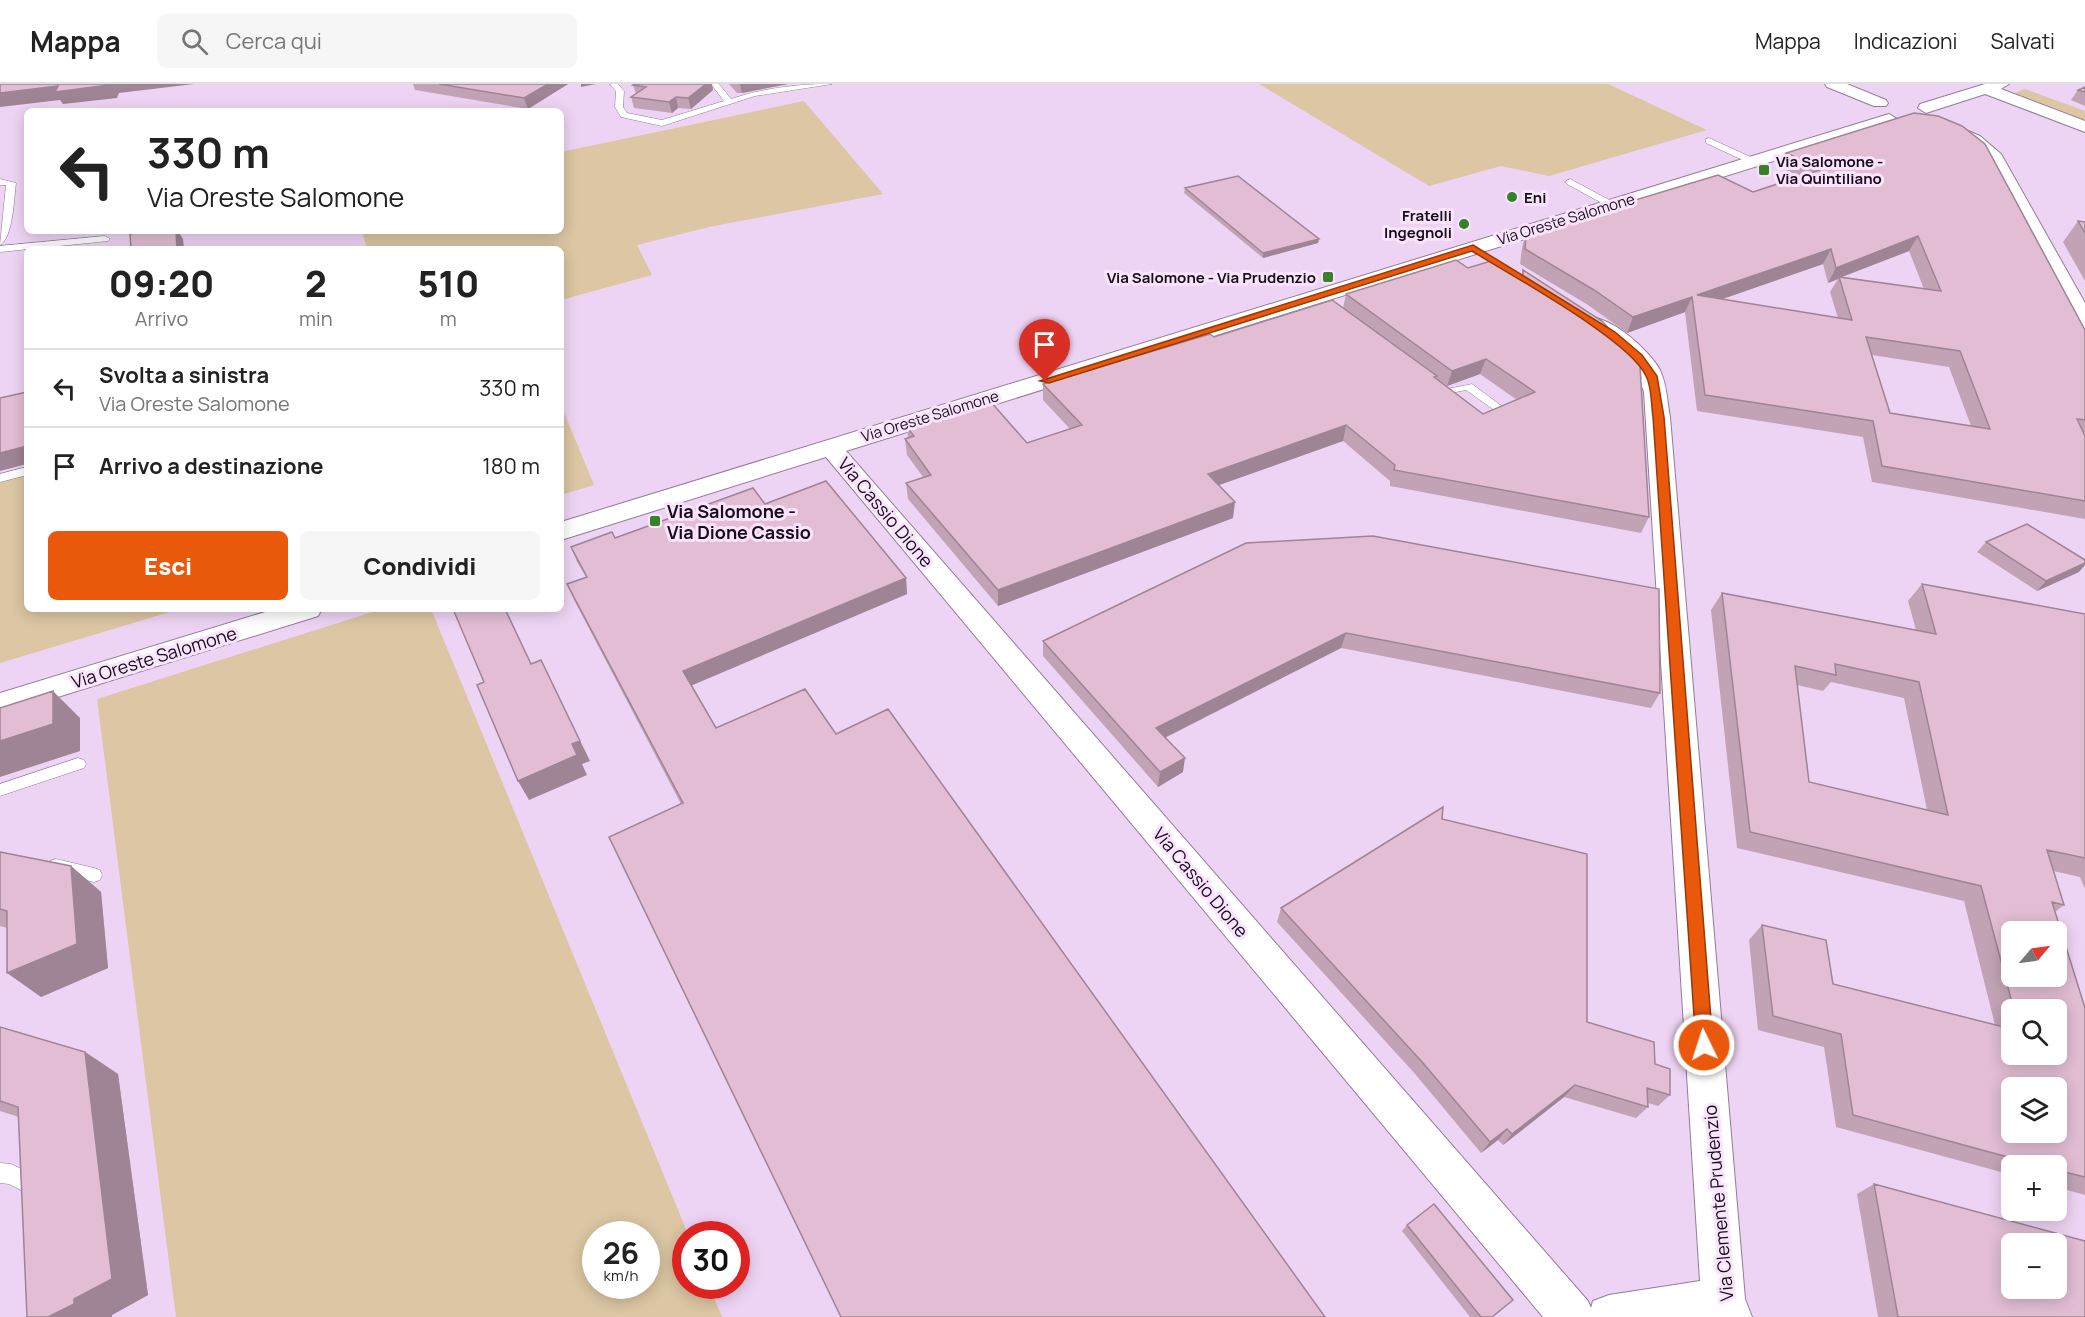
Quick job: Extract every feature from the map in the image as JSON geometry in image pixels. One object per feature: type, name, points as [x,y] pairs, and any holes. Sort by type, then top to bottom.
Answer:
[{"type":"street","points":[[1833,84],[1891,109],[1974,140],[1995,158],[2085,322]]},
{"type":"street","points":[[1993,86],[2085,127]]},
{"type":"street","name":"Via Oreste Salomone","points":[[564,530],[830,447],[1321,302],[1473,248],[1752,161],[1891,109],[1922,120],[1993,86]]},
{"type":"street","points":[[1473,248],[1502,266]]},
{"type":"street","name":"Via Clemente Prudenzio","points":[[1571,309],[1611,334],[1638,357],[1652,376],[1657,406],[1726,1308]]},
{"type":"street","name":"Via Cassio Dione","points":[[830,447],[1572,1317]]},
{"type":"street","name":"Via Oreste Salomone","points":[[0,704],[298,612]]},
{"type":"street","points":[[1609,1317],[1726,1308]]},
{"type":"lane","points":[[614,84],[620,92],[619,107],[624,115],[662,123],[683,118],[728,100],[828,84]]},
{"type":"lane","points":[[715,84],[728,100]]},
{"type":"lane","points":[[1709,141],[1752,161]]},
{"type":"lane","points":[[0,182],[11,183],[6,225],[0,242]]},
{"type":"lane","points":[[1570,182],[1612,205]]},
{"type":"lane","points":[[32,246],[105,239]]},
{"type":"lane","points":[[0,249],[24,247]]},
{"type":"lane","points":[[1426,379],[1445,393],[1468,386],[1501,410]]},
{"type":"lane","points":[[0,478],[24,472]]},
{"type":"lane","points":[[0,790],[78,764]]},
{"type":"lane","points":[[42,863],[94,874]]},
{"type":"lane","points":[[0,1173],[11,1173],[29,1183],[35,1216]]},
{"type":"shaded area","points":[[1259,84],[1608,84],[1707,130],[1549,176],[1501,166],[1429,186]]},
{"type":"shaded area","points":[[2025,89],[2085,111],[2085,121],[2012,94]]},
{"type":"shaded area","points":[[804,101],[883,194],[709,227],[637,245],[652,275],[564,299],[564,246],[366,246],[363,234],[564,234],[564,151]]},
{"type":"shaded area","points":[[564,412],[594,485],[564,494]]},
{"type":"shaded area","points":[[24,472],[24,612],[170,612],[0,663],[0,478]]},
{"type":"shaded area","points":[[372,612],[432,612],[683,1221],[672,1221],[672,1299],[714,1299],[722,1317],[176,1317],[97,699]]},
{"type":"building","points":[[0,84],[110,84],[55,92],[58,86],[0,93]]},
{"type":"building","points":[[439,84],[548,84],[524,98]]},
{"type":"building","points":[[706,84],[688,98],[676,97],[669,102],[631,97],[646,87],[633,85]]},
{"type":"building","points":[[1914,113],[1938,116],[1962,126],[1985,144],[2085,330],[2085,420],[2077,419],[2085,436],[2085,501],[1882,466],[1873,421],[1705,395],[1692,297],[1633,317],[1594,290],[1525,249],[1526,233],[1718,175],[1753,192],[1823,169],[1786,153]],"holes":[[[1918,236],[1941,291],[1839,277],[1852,320],[1697,295],[1831,249],[1836,268]],[[1866,337],[1960,351],[1990,429],[1890,413]]]},
{"type":"building","points":[[1238,176],[1319,239],[1263,253],[1185,188]]},
{"type":"building","points":[[2078,221],[2085,222],[2085,233]]},
{"type":"building","points":[[130,234],[176,234],[177,246],[131,246]]},
{"type":"building","points":[[1456,260],[1468,268],[1494,260],[1523,278],[1523,270],[1602,321],[1636,357],[1640,366],[1649,517],[1394,470],[1395,465],[1346,425],[1208,474],[1235,502],[998,590],[906,483],[931,475],[905,439],[914,436],[907,427],[991,402],[1027,443],[1082,425],[1043,384],[1210,334],[1214,337],[1332,300],[1437,376],[1434,377],[1483,414],[1535,392],[1486,359],[1452,371],[1346,294]]},
{"type":"building","points":[[24,393],[24,447],[0,453],[0,398]]},
{"type":"building","points":[[826,481],[906,578],[683,671],[716,728],[805,689],[836,734],[888,709],[1325,1317],[841,1317],[609,837],[683,803],[567,584],[587,577],[571,547],[612,532],[615,538],[753,488],[765,504]]},
{"type":"building","points":[[2027,524],[2085,560],[2085,563],[2046,581],[1986,542]]},
{"type":"building","points":[[1373,536],[1659,589],[1660,693],[1346,633],[1156,728],[1185,758],[1160,772],[1043,641],[1246,543]]},
{"type":"building","points":[[1922,584],[2085,614],[2085,858],[2047,850],[2064,905],[2052,902],[2058,921],[2001,921],[2001,961],[1981,886],[1750,832],[1722,593],[1936,634]],"holes":[[[1835,664],[1919,682],[1948,815],[1809,782],[1795,666],[1836,675]]]},
{"type":"building","points":[[454,612],[506,612],[531,664],[541,660],[580,741],[572,744],[577,755],[518,781],[477,685],[484,682]]},
{"type":"building","points":[[53,691],[53,724],[0,741],[0,708]]},
{"type":"building","points":[[1443,807],[1442,819],[1587,854],[1587,1022],[1654,1042],[1655,1064],[1670,1069],[1670,1095],[1647,1088],[1648,1107],[1575,1085],[1512,1134],[1507,1129],[1490,1142],[1423,1063],[1281,908]]},
{"type":"building","points":[[0,852],[71,866],[77,944],[7,973],[7,911],[0,909]]},
{"type":"building","points":[[1762,925],[1826,940],[1833,984],[2001,1026],[2001,1065],[2067,1065],[2067,999],[2011,999],[2008,987],[2067,987],[2067,950],[2085,1008],[2085,1177],[2067,1173],[2067,1155],[2001,1155],[1853,1115],[1841,1034],[1773,1016]]},
{"type":"building","points":[[0,1027],[85,1052],[112,1279],[74,1299],[74,1304],[48,1317],[27,1317],[18,1107],[0,1101]]},
{"type":"building","points":[[1874,1184],[2001,1218],[2001,1221],[2011,1221],[2055,1233],[2001,1233],[2001,1299],[2067,1299],[2067,1236],[2085,1241],[2085,1317],[1898,1317]]},
{"type":"building","points":[[1434,1204],[1513,1300],[1492,1317],[1481,1317],[1407,1225]]},
{"type":"place","name":"Via Salomone - Via Quintiliano","points":[[1764,170]]},
{"type":"place","name":"Eni","points":[[1512,197]]},
{"type":"place","name":"Fratelli Ingegnoli","points":[[1464,224]]},
{"type":"place","name":"Via Salomone - Via Prudenzio","points":[[1328,277]]},
{"type":"place","name":"Via Salomone - Via Dione Cassio","points":[[655,521]]},
{"type":"route","points":[[1045,381],[1473,248],[1611,334],[1638,357],[1652,376],[1658,417],[1704,1045]]}]
